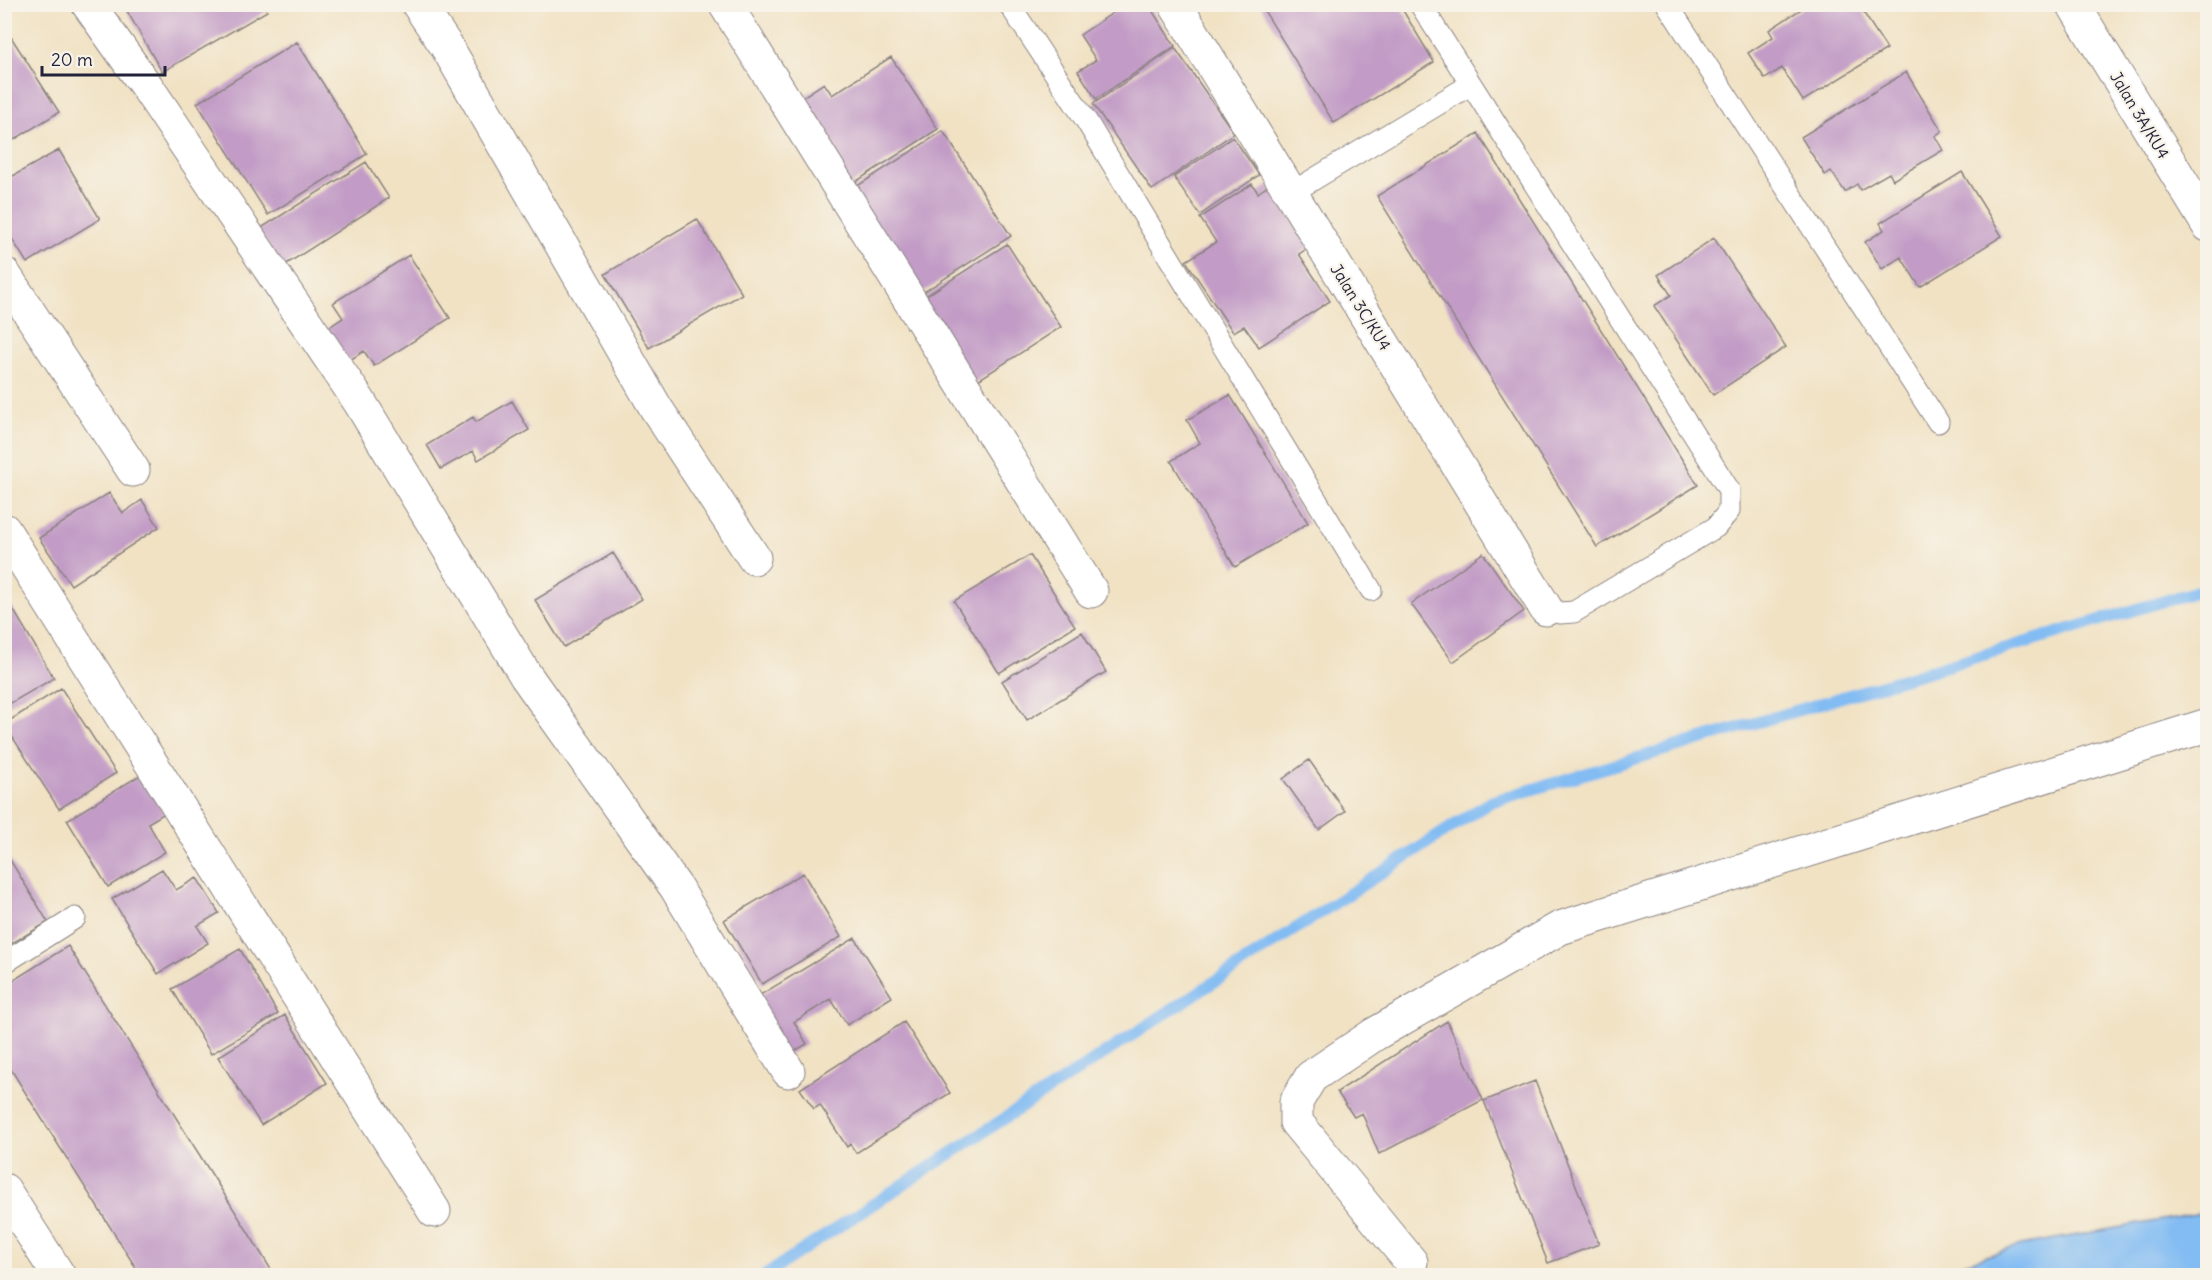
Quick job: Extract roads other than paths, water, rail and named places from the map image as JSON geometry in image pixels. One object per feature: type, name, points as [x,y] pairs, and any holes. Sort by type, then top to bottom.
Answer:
[{"type":"street","points":[[88,4],[147,87],[359,401],[526,676],[675,886],[788,1071]]},
{"type":"street","points":[[418,4],[447,47],[656,408],[754,558]]},
{"type":"street","points":[[725,4],[1091,591]]},
{"type":"street","name":"Jalan 3C/KU4","points":[[1175,4],[1546,609]]},
{"type":"street","name":"Jalan 3A/KU4","points":[[2073,4],[2208,225]]},
{"type":"street","points":[[4,274],[133,470]]},
{"type":"street","points":[[4,530],[434,1211]]},
{"type":"street","points":[[1411,1262],[1296,1122],[1296,1102],[1311,1077],[1375,1034],[1560,928],[2208,725]]},
{"type":"street","points":[[4,1190],[59,1275]]},
{"type":"lane","points":[[1009,4],[1087,123],[1371,590]]},
{"type":"lane","points":[[1420,4],[1729,490],[1729,511],[1716,527],[1574,612],[1560,614],[1546,609]]},
{"type":"lane","points":[[1668,4],[1938,422]]},
{"type":"lane","points":[[1291,193],[1470,85]]},
{"type":"lane","points":[[4,963],[75,918]]},
{"type":"water","points":[[2207,1212],[2207,1275],[1927,1275],[2021,1245]]},
{"type":"waterway","points":[[763,1276],[1490,802],[2208,588]]}]
